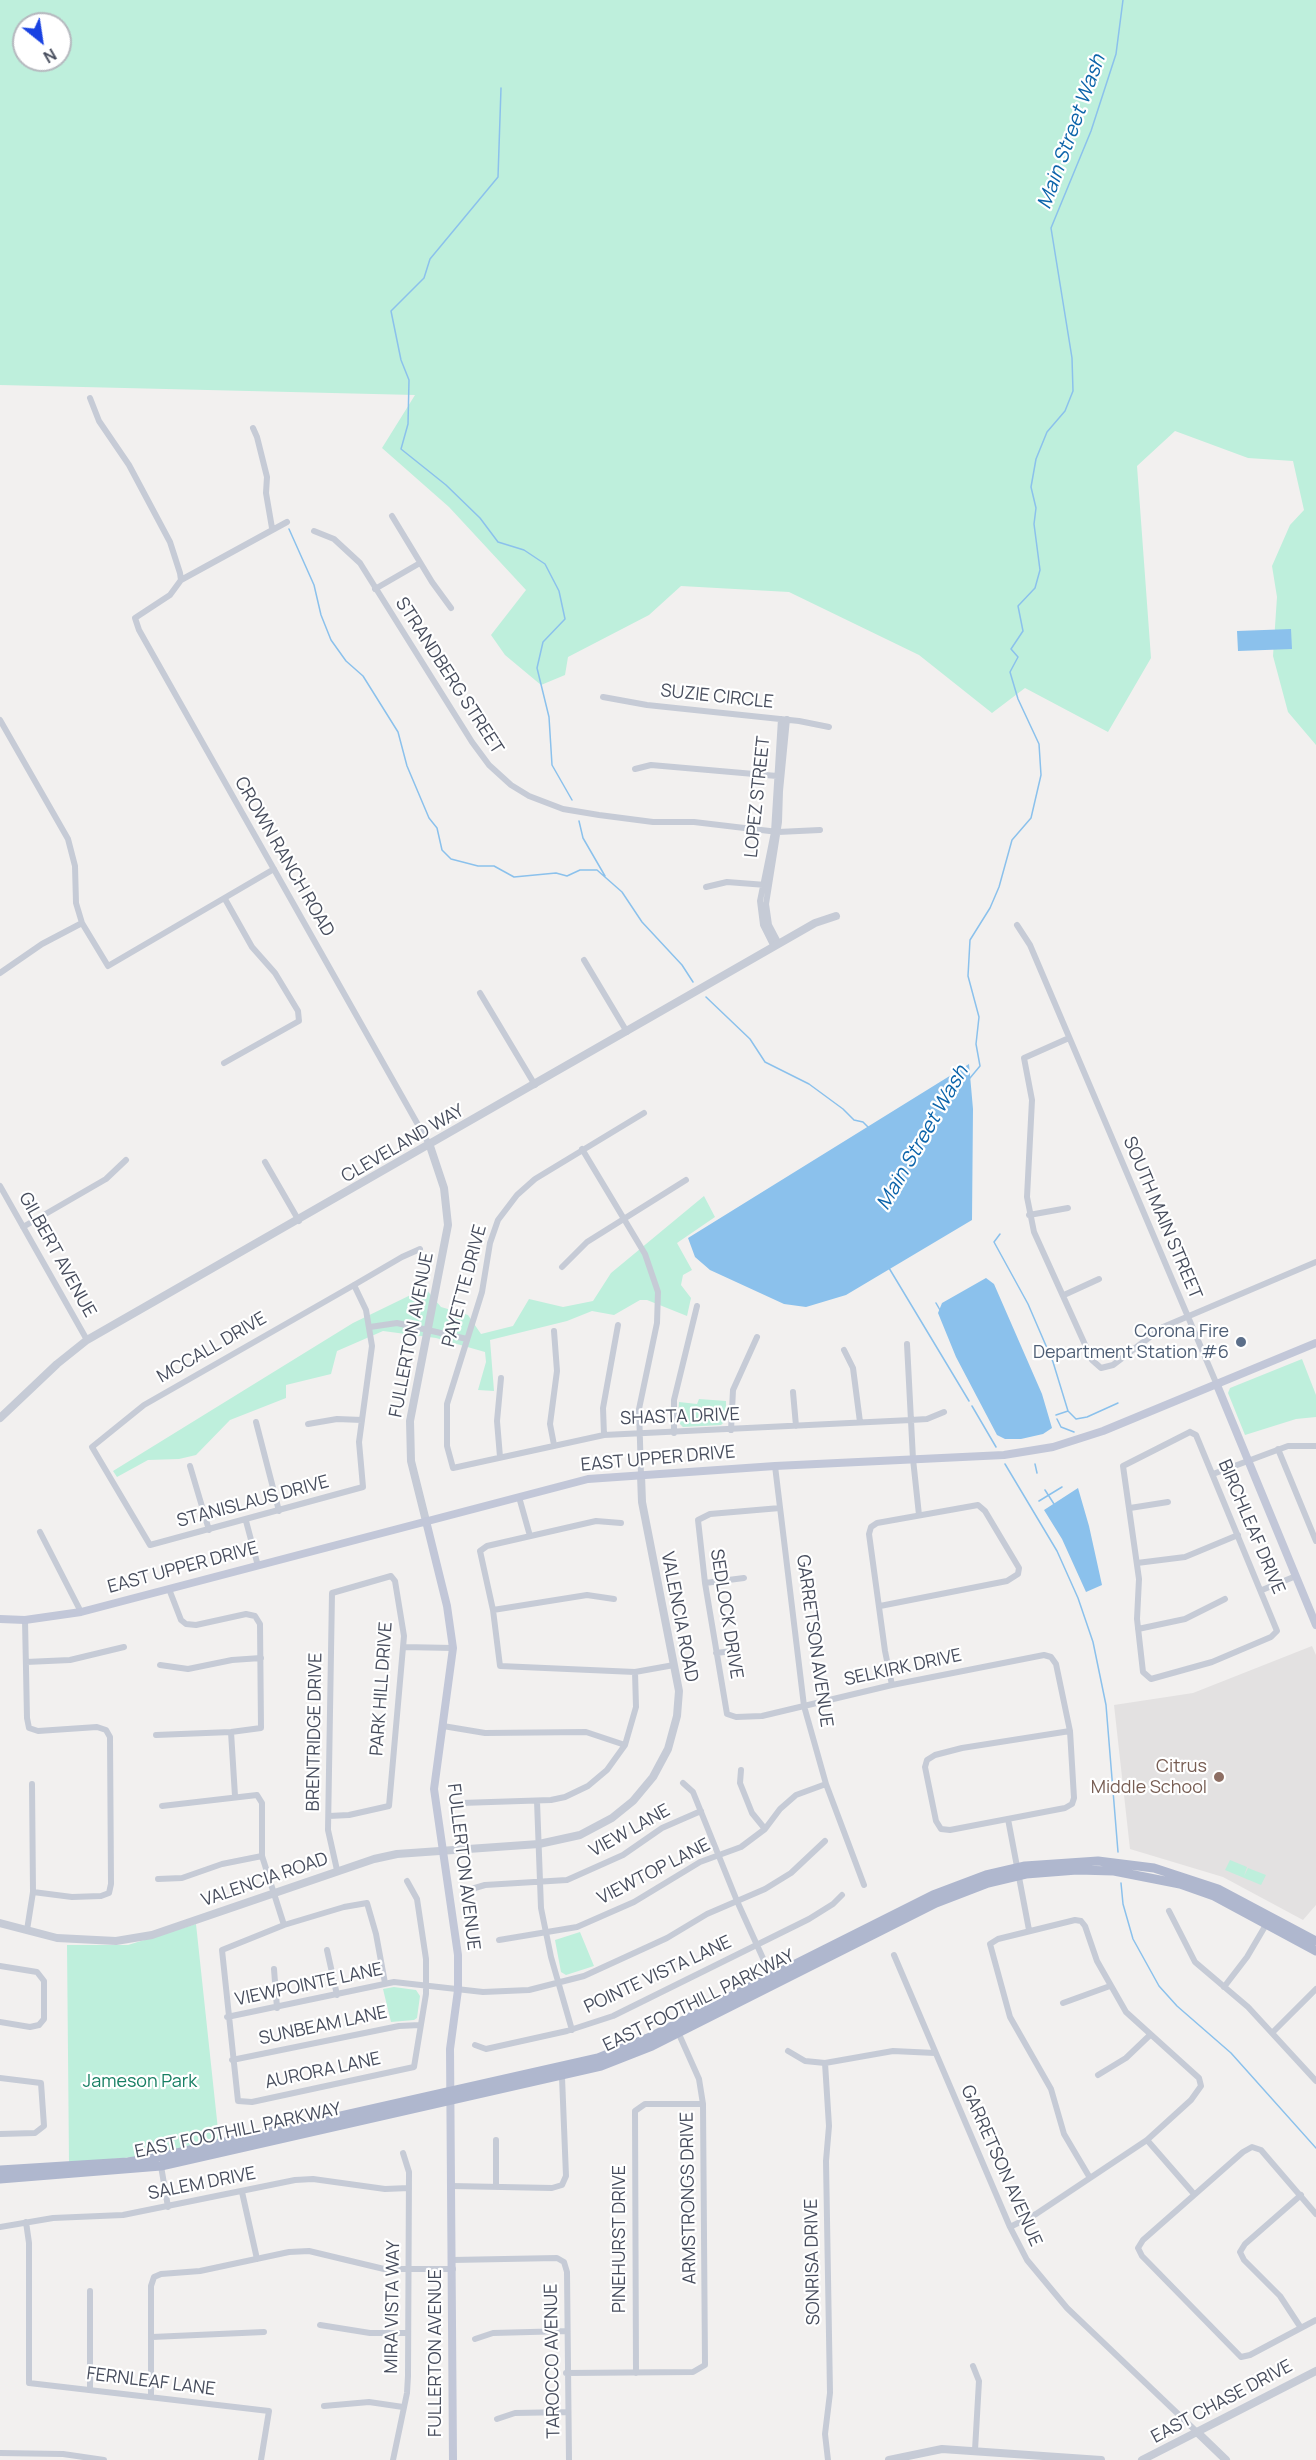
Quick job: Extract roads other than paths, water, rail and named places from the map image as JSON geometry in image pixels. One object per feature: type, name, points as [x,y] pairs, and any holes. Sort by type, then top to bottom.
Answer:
[{"type":"main road","name":"EAST UPPER DRIVE","points":[[0,1620],[25,1620],[81,1612],[588,1479],[775,1466],[1004,1455],[1053,1447],[1103,1431],[1316,1343]]},
{"type":"main road","name":"SOUTH MAIN STREET","points":[[1217,1385],[1316,1625]]},
{"type":"main road","name":"FULLERTON AVENUE","points":[[426,1521],[447,1606],[453,1648],[434,1789],[441,1851],[459,1955],[458,1990],[450,2049],[449,2098],[453,2265],[453,2460]]},
{"type":"main road","name":"EAST FOOTHILL PARKWAY","points":[[0,2179],[161,2166],[449,2098],[598,2058],[648,2038],[933,1895],[986,1875],[1077,1861],[1126,1863],[1154,1868],[1218,1889],[1316,1951]]},
{"type":"main road","name":"EAST FOOTHILL PARKWAY","points":[[0,2170],[128,2162],[159,2157],[562,2077],[627,2057],[936,1903],[1018,1871]]},
{"type":"main road","name":"EAST FOOTHILL PARKWAY","points":[[1269,1920],[1316,1941]]},
{"type":"street","points":[[90,398],[99,421],[129,465],[170,542],[181,580],[272,528],[287,522]]},
{"type":"street","points":[[253,428],[258,437],[267,477],[266,493],[272,528]]},
{"type":"street","points":[[392,516],[420,563],[451,608]]},
{"type":"street","name":"STRANDBERG STREET","points":[[314,531],[334,539],[360,563],[472,742],[489,765],[511,785],[529,796],[563,809],[653,822],[694,822],[776,832],[820,830]]},
{"type":"street","points":[[375,589],[420,563]]},
{"type":"street","name":"CROWN RANCH ROAD","points":[[181,580],[170,595],[135,618],[139,630],[430,1146]]},
{"type":"street","name":"SUZIE CIRCLE","points":[[603,697],[647,705],[784,719],[829,727]]},
{"type":"street","name":"LOPEZ STREET","points":[[776,945],[766,914],[765,885],[776,832],[778,776],[784,719]]},
{"type":"street","points":[[0,720],[68,839],[75,866],[76,903],[82,923],[108,966],[274,869]]},
{"type":"street","points":[[635,769],[651,765],[778,776]]},
{"type":"street","points":[[706,887],[727,882],[765,885]]},
{"type":"street","points":[[224,1063],[299,1021],[298,1011],[275,973],[252,947],[225,898]]},
{"type":"street","name":"CLEVELAND WAY","points":[[0,1418],[57,1364],[87,1340],[430,1146],[776,945],[815,923],[836,916]]},
{"type":"street","points":[[0,973],[42,944],[82,923]]},
{"type":"street","name":"SOUTH MAIN STREET","points":[[1017,925],[1030,945],[1217,1385]]},
{"type":"street","points":[[584,960],[627,1032]]},
{"type":"street","points":[[480,993],[535,1085]]},
{"type":"street","points":[[1069,1038],[1024,1058],[1032,1090],[1029,1215],[1034,1232],[1092,1360],[1101,1368],[1113,1365],[1163,1327],[1316,1262]]},
{"type":"street","name":"PAYETTE DRIVE","points":[[453,1468],[447,1446],[445,1424],[447,1404],[482,1292],[490,1243],[498,1220],[517,1194],[535,1179],[644,1113]]},
{"type":"street","name":"FULLERTON AVENUE","points":[[426,1521],[411,1461],[410,1421],[448,1225],[444,1188],[430,1146]]},
{"type":"street","name":"VALENCIA ROAD","points":[[0,1923],[57,1938],[116,1941],[152,1935],[337,1870],[397,1854],[539,1844],[580,1835],[612,1818],[633,1801],[653,1777],[668,1749],[677,1716],[679,1691],[642,1502],[641,1390],[657,1323],[658,1292],[651,1266],[582,1149]]},
{"type":"street","points":[[23,1227],[106,1179],[126,1160]]},
{"type":"street","points":[[265,1162],[299,1221]]},
{"type":"street","points":[[562,1267],[587,1242],[686,1180]]},
{"type":"street","name":"GILBERT AVENUE","points":[[0,1186],[87,1340]]},
{"type":"street","points":[[1029,1215],[1068,1208]]},
{"type":"street","name":"MCCALL DRIVE","points":[[150,1545],[92,1447],[144,1405],[354,1284],[420,1249]]},
{"type":"street","points":[[1064,1295],[1099,1279]]},
{"type":"street","points":[[308,1424],[337,1419],[362,1420],[371,1365],[370,1327],[366,1310],[354,1284]]},
{"type":"street","points":[[674,1433],[674,1400],[697,1306]]},
{"type":"street","points":[[370,1327],[397,1323],[467,1339]]},
{"type":"street","points":[[604,1435],[603,1408],[618,1325]]},
{"type":"street","points":[[554,1445],[550,1425],[557,1371],[555,1331]]},
{"type":"street","points":[[731,1430],[733,1390],[757,1337]]},
{"type":"street","points":[[907,1344],[913,1459],[920,1515]]},
{"type":"street","points":[[843,1350],[853,1368],[860,1422]]},
{"type":"street","points":[[500,1457],[497,1420],[501,1378]]},
{"type":"street","points":[[793,1392],[796,1426]]},
{"type":"street","name":"SHASTA DRIVE","points":[[453,1468],[604,1435],[927,1419],[944,1412]]},
{"type":"street","name":"STANISLAUS DRIVE","points":[[150,1545],[246,1521],[363,1487],[359,1442],[362,1420]]},
{"type":"street","points":[[256,1422],[279,1511]]},
{"type":"street","name":"BIRCHLEAF DRIVE","points":[[1130,1508],[1123,1466],[1194,1433],[1262,1590],[1276,1635],[1193,1669],[1151,1678],[1145,1676],[1138,1629]]},
{"type":"street","points":[[1213,1474],[1278,1449],[1297,1445],[1316,1446]]},
{"type":"street","points":[[1278,1449],[1316,1541]]},
{"type":"street","points":[[190,1466],[210,1530]]},
{"type":"street","name":"GARRETSON AVENUE","points":[[775,1466],[804,1706],[825,1784],[864,1885]]},
{"type":"street","points":[[519,1497],[530,1536]]},
{"type":"street","points":[[1168,1503],[1130,1508],[1140,1595],[1138,1629],[1185,1619],[1225,1599]]},
{"type":"street","points":[[880,1606],[1007,1581],[1018,1574],[1017,1562],[985,1511],[978,1505],[877,1523],[871,1527],[869,1534],[892,1685]]},
{"type":"street","name":"SEDLOCK DRIVE","points":[[727,1713],[705,1583],[698,1520],[710,1515],[780,1508]]},
{"type":"street","points":[[1307,1521],[1316,1517]]},
{"type":"street","points":[[246,1521],[258,1566]]},
{"type":"street","points":[[621,1523],[596,1521],[487,1546],[480,1551],[493,1610],[500,1666],[575,1667],[635,1672],[674,1665]]},
{"type":"street","points":[[40,1532],[81,1612]]},
{"type":"street","points":[[1137,1563],[1185,1557],[1238,1535]]},
{"type":"street","name":"BRENTRIDGE DRIVE","points":[[337,1870],[330,1847],[329,1816],[332,1593],[391,1576]]},
{"type":"street","name":"PARK HILL DRIVE","points":[[329,1816],[349,1815],[389,1806],[403,1647],[403,1616],[395,1581],[391,1576]]},
{"type":"street","points":[[1262,1590],[1296,1576]]},
{"type":"street","points":[[705,1583],[744,1578]]},
{"type":"street","points":[[156,1735],[231,1732],[261,1728],[260,1624],[255,1616],[246,1614],[196,1625],[186,1624],[181,1620],[170,1589]]},
{"type":"street","points":[[493,1610],[587,1594],[614,1599]]},
{"type":"street","points":[[25,1620],[29,1728],[38,1731],[97,1727],[106,1730],[110,1737],[111,1884],[109,1893],[101,1896],[72,1897],[33,1892]]},
{"type":"street","points":[[26,1662],[70,1660],[124,1647]]},
{"type":"street","points":[[403,1647],[453,1648]]},
{"type":"street","points":[[716,1653],[733,1651]]},
{"type":"street","name":"SELKIRK DRIVE","points":[[727,1713],[736,1717],[762,1716],[892,1685],[1044,1655],[1052,1657],[1056,1664],[1070,1731]]},
{"type":"street","points":[[160,1665],[188,1669],[232,1660],[261,1658]]},
{"type":"street","points":[[462,1803],[537,1801],[565,1797],[588,1786],[608,1770],[625,1745],[636,1707],[635,1672]]},
{"type":"street","points":[[443,1725],[485,1734],[586,1732],[625,1745]]},
{"type":"street","points":[[1070,1731],[1074,1798],[1072,1804],[1065,1808],[1008,1820],[950,1830],[941,1829],[936,1821],[925,1767],[927,1760],[934,1755],[962,1748],[1070,1731]]},
{"type":"street","points":[[231,1732],[235,1796]]},
{"type":"street","points":[[741,1770],[740,1783],[752,1813],[765,1828]]},
{"type":"street","points":[[683,1782],[693,1792],[736,1901],[771,1976]]},
{"type":"street","points":[[27,1930],[33,1892],[32,1784]]},
{"type":"street","name":"VIEWTOP LANE","points":[[500,1940],[577,1928],[634,1902],[681,1872],[741,1847],[765,1828],[780,1809],[796,1795],[825,1784]]},
{"type":"street","points":[[162,1806],[257,1795],[262,1803],[262,1857],[284,1925]]},
{"type":"street","points":[[537,1801],[539,1883],[546,1933],[572,2030]]},
{"type":"street","name":"VIEW LANE","points":[[468,1890],[485,1885],[567,1880],[623,1855],[662,1828],[701,1811]]},
{"type":"street","points":[[1008,1820],[1029,1930]]},
{"type":"street","name":"VIEWPOINTE LANE","points":[[227,2017],[385,1983],[458,1990],[512,1991],[584,1976],[668,1938],[707,1914],[765,1889],[791,1873],[825,1840]]},
{"type":"street","points":[[158,1879],[182,1878],[222,1864],[262,1857]]},
{"type":"street","points":[[406,1881],[417,1899],[426,1959],[426,1987],[420,2025]]},
{"type":"street","name":"POINTE VISTA LANE","points":[[475,2045],[486,2049],[572,2030],[622,2012],[808,1920],[833,1905],[842,1895]]},
{"type":"street","points":[[232,2060],[222,1950],[284,1925],[344,1906],[367,1903],[376,1934],[385,1983]]},
{"type":"street","points":[[1169,1911],[1195,1962],[1274,2032],[1316,2081]]},
{"type":"street","points":[[1010,2227],[1036,2214],[1090,2178],[1147,2140],[1191,2100],[1202,2086],[1199,2078],[1149,2036],[1126,2012],[1110,1986],[1081,1921],[1075,1920],[1029,1930],[998,1939],[990,1944],[1010,2017],[1051,2089],[1064,2134],[1090,2178]]},
{"type":"street","points":[[1224,1987],[1247,1957],[1269,1920]]},
{"type":"street","points":[[327,1950],[337,1995]]},
{"type":"street","name":"GARRETSON AVENUE","points":[[894,1955],[1010,2227],[1027,2260],[1045,2285],[1226,2460]]},
{"type":"street","points":[[0,1966],[41,1975],[44,1981],[44,2019],[39,2025],[30,2027],[0,2022]]},
{"type":"street","points":[[274,1969],[277,2008]]},
{"type":"street","points":[[1063,2003],[1110,1986]]},
{"type":"street","points":[[1274,2032],[1316,1989]]},
{"type":"street","name":"SUNBEAM LANE","points":[[232,2060],[399,2026],[420,2025]]},
{"type":"street","name":"AURORA LANE","points":[[232,2060],[238,2101],[252,2102],[414,2067],[420,2025]]},
{"type":"street","name":"ARMSTRONGS DRIVE","points":[[636,2373],[693,2372],[702,2368],[706,2359],[703,2104],[699,2079],[678,2032]]},
{"type":"street","points":[[1098,2075],[1126,2058],[1149,2036]]},
{"type":"street","points":[[788,2051],[805,2061],[825,2063],[893,2050],[935,2053]]},
{"type":"street","name":"SONRISA DRIVE","points":[[825,2063],[829,2126],[826,2161],[830,2393],[825,2434],[828,2460]]},
{"type":"street","points":[[451,2186],[552,2188],[558,2187],[565,2181],[562,2077]]},
{"type":"street","points":[[0,2079],[41,2083],[44,2088],[44,2126],[41,2131],[0,2134]]},
{"type":"street","name":"PINEHURST DRIVE","points":[[636,2373],[634,2117],[639,2107],[645,2104],[703,2104]]},
{"type":"street","points":[[496,2140],[496,2187]]},
{"type":"street","points":[[1147,2140],[1194,2194]]},
{"type":"street","points":[[1316,2214],[1261,2150],[1252,2147],[1194,2194],[1143,2240],[1138,2248],[1142,2256],[1241,2357],[1250,2355],[1316,2320]]},
{"type":"street","name":"MIRA VISTA WAY","points":[[393,2460],[407,2393],[409,2172],[404,2153]]},
{"type":"street","points":[[161,2166],[168,2207]]},
{"type":"street","name":"SALEM DRIVE","points":[[0,2227],[53,2218],[123,2215],[313,2179],[385,2189],[409,2188]]},
{"type":"street","points":[[242,2192],[257,2259]]},
{"type":"street","points":[[1301,2195],[1245,2244],[1240,2252],[1244,2260],[1288,2305],[1301,2328]]},
{"type":"street","name":"FERNLEAF LANE","points":[[26,2222],[29,2383],[269,2411],[261,2460]]},
{"type":"street","points":[[151,2397],[151,2286],[154,2277],[161,2274],[201,2271],[289,2252],[309,2251],[384,2269],[453,2265]]},
{"type":"street","name":"TAROCCO AVENUE","points":[[453,2265],[557,2258],[564,2262],[569,2460]]},
{"type":"street","points":[[90,2291],[90,2389]]},
{"type":"street","points":[[320,2325],[370,2333],[408,2333]]},
{"type":"street","points":[[475,2339],[493,2333],[567,2331]]},
{"type":"street","points":[[152,2337],[264,2332]]},
{"type":"street","points":[[972,2366],[979,2381],[975,2450]]},
{"type":"street","name":"EAST CHASE DRIVE","points":[[1142,2460],[1316,2371]]},
{"type":"street","points":[[567,2373],[636,2373]]},
{"type":"street","points":[[324,2406],[390,2403],[403,2408]]},
{"type":"street","points":[[497,2419],[515,2413],[568,2412]]},
{"type":"street","points":[[889,2460],[942,2449],[1101,2460]]},
{"type":"street","points":[[0,2453],[63,2454],[104,2460]]},
{"type":"water","points":[[1291,629],[1292,649],[1238,651],[1237,631]]},
{"type":"water","points":[[969,1064],[973,1109],[972,1220],[846,1295],[806,1307],[784,1304],[710,1270],[695,1257],[688,1238]]},
{"type":"water","points":[[986,1278],[994,1284],[1042,1394],[1052,1428],[1043,1434],[1021,1439],[1005,1439],[997,1435],[956,1357],[938,1313],[942,1303]]},
{"type":"water","points":[[1078,1488],[1102,1585],[1086,1592],[1062,1539],[1044,1510]]},
{"type":"waterway","name":"Main Street Wash","points":[[970,1078],[980,1066],[976,1044],[979,1017],[968,976],[970,940],[990,908],[999,887],[1012,840],[1031,818],[1041,775],[1039,744],[1018,699],[1010,672],[1018,657],[1011,649],[1023,631],[1018,606],[1035,588],[1040,570],[1034,524],[1036,508],[1031,487],[1036,459],[1047,432],[1065,411],[1073,391],[1072,358],[1051,228],[1091,131],[1116,54],[1123,0]]},
{"type":"waterway","points":[[501,88],[498,177],[430,259],[424,278],[391,311],[401,360],[409,380],[408,424],[401,449],[446,485],[480,518],[498,542],[524,550],[545,564],[559,591],[565,619],[543,642],[537,668],[549,717],[552,765],[572,800]]},
{"type":"waterway","points":[[289,529],[314,585],[321,615],[331,640],[346,661],[363,676],[398,732],[407,766],[429,818],[437,828],[442,850],[451,859],[478,866],[494,866],[514,877],[556,873],[567,876],[580,870],[597,870],[622,892],[642,922],[682,965],[693,982]]},
{"type":"waterway","points":[[579,821],[583,838],[605,876]]},
{"type":"waterway","points":[[706,997],[750,1039],[765,1062],[809,1084],[854,1120],[863,1122],[869,1128]]},
{"type":"waterway","points":[[1000,1234],[994,1242],[1028,1304],[1053,1362],[1068,1411]]},
{"type":"waterway","points":[[889,1268],[969,1401]]},
{"type":"waterway","points":[[936,1303],[940,1310]]},
{"type":"waterway","points":[[1056,1415],[1068,1411],[1076,1419],[1087,1417],[1118,1403]]},
{"type":"waterway","points":[[972,1406],[996,1447]]},
{"type":"waterway","points":[[1057,1419],[1061,1427],[1074,1432]]},
{"type":"waterway","points":[[1005,1464],[1057,1551],[1078,1598],[1093,1642],[1106,1705],[1118,1852]]},
{"type":"waterway","points":[[1035,1464],[1037,1473]]},
{"type":"waterway","points":[[1039,1501],[1062,1487]]},
{"type":"waterway","points":[[1045,1490],[1054,1504]]},
{"type":"waterway","points":[[1121,1883],[1123,1904],[1133,1939],[1159,1986],[1177,2006],[1231,2053],[1316,2148]]},
{"type":"place","name":"Corona Fire Department Station #6","points":[[1241,1342]]},
{"type":"place","name":"Citrus Middle School","points":[[1219,1777]]},
{"type":"park label","name":"Jameson Park","points":[[140,2082]]}]
